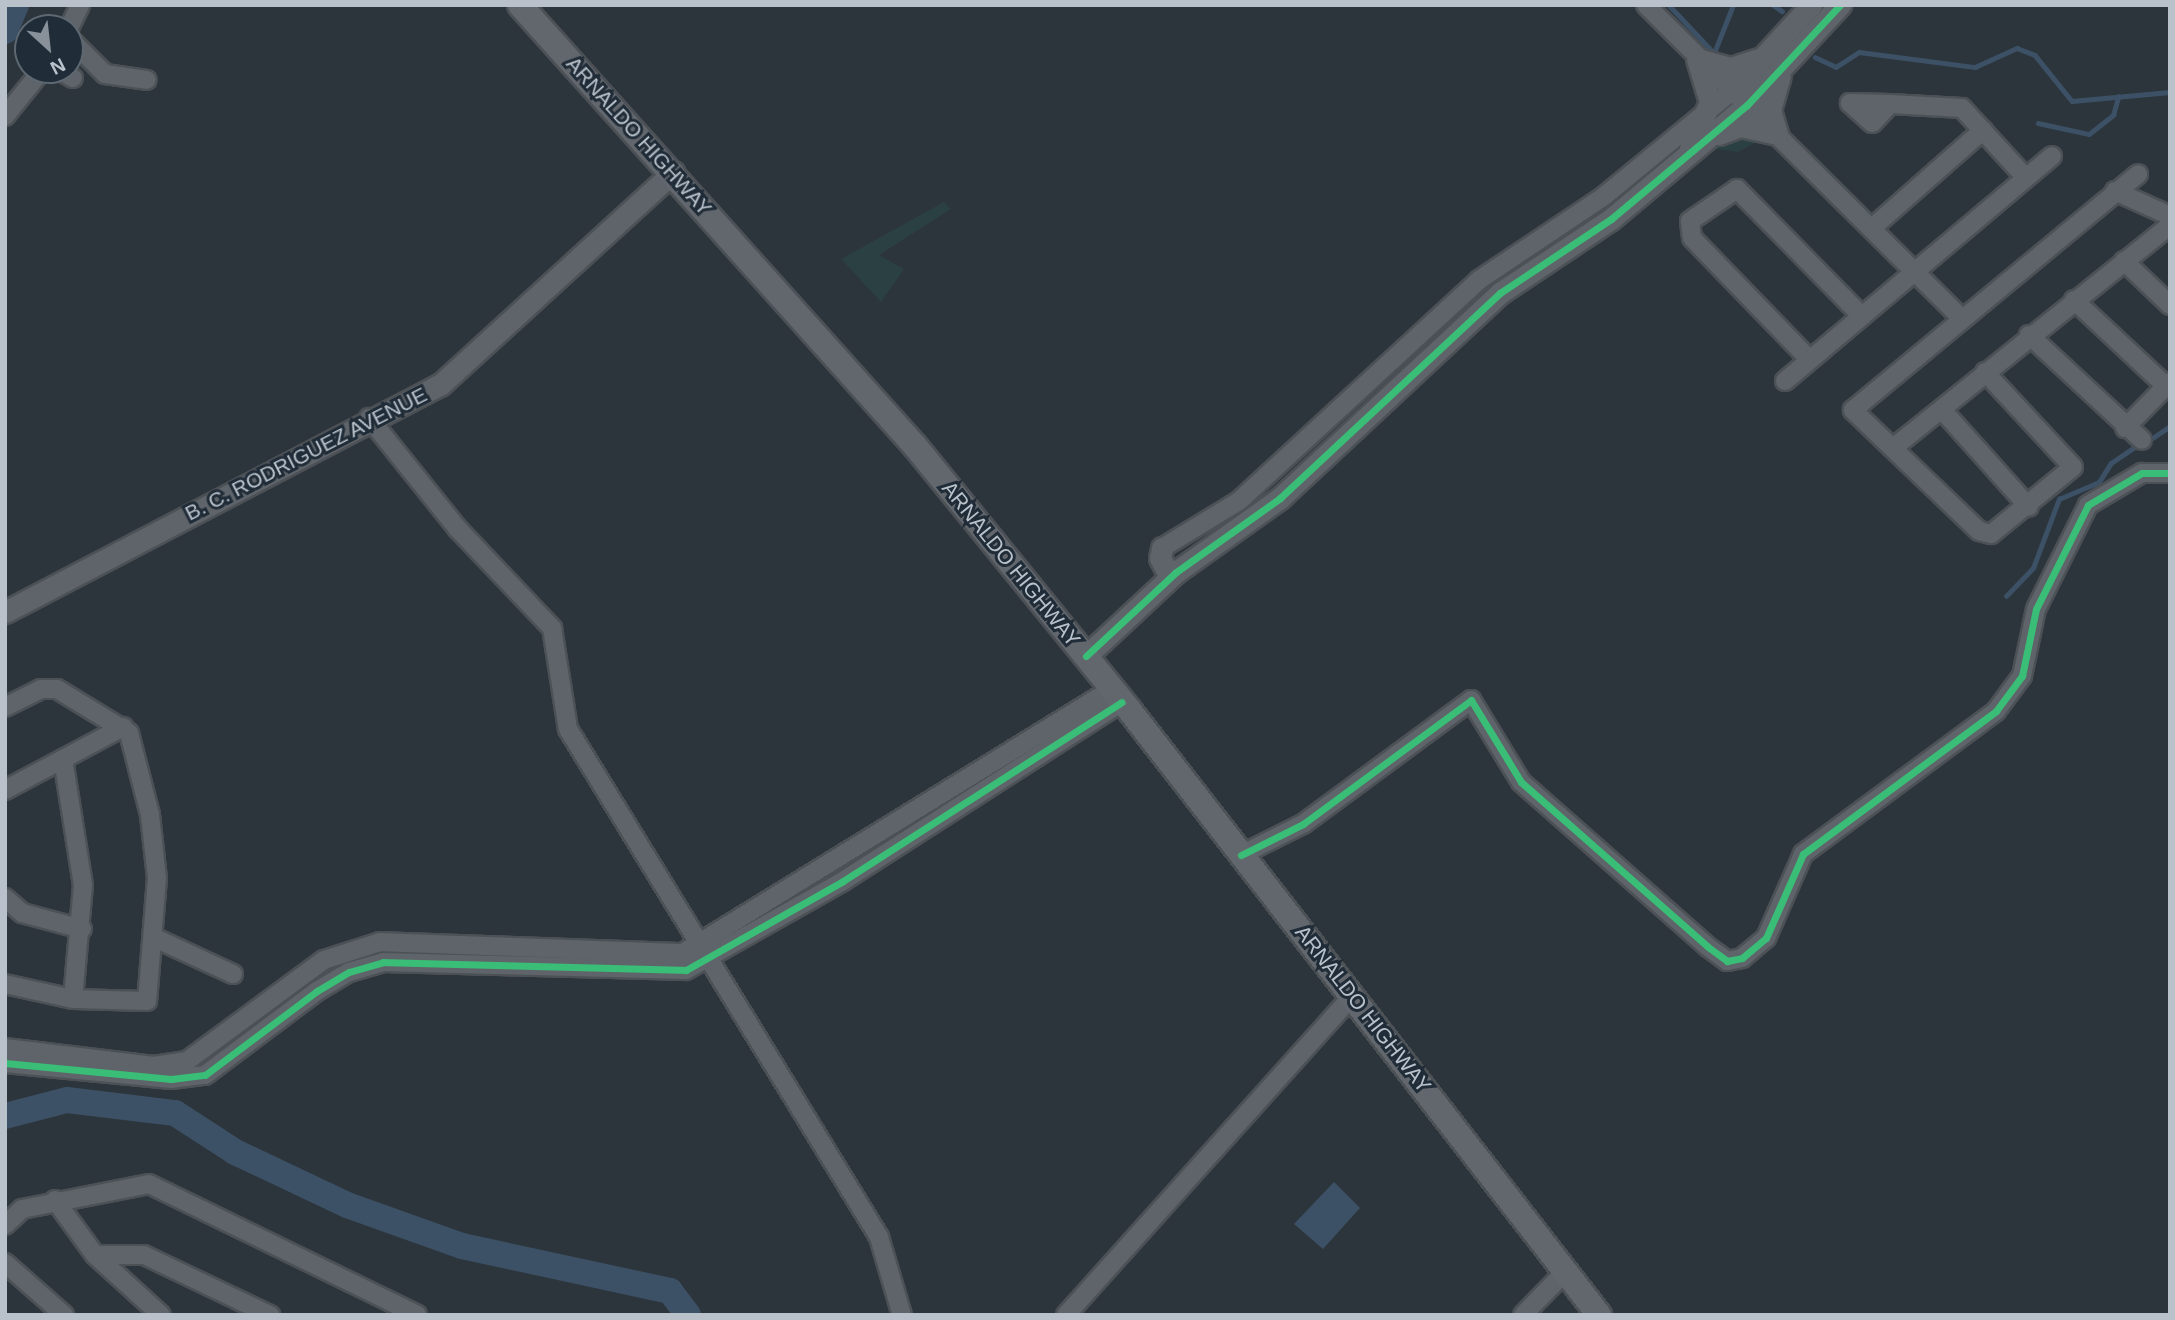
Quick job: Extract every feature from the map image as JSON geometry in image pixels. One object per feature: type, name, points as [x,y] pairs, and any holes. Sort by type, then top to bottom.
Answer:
[{"type":"main road","name":"ARNALDO HIGHWAY","points":[[520,5],[886,412],[1086,656],[1353,995],[1599,1315]]},
{"type":"street","points":[[1646,5],[1697,60],[1777,134],[1961,318]]},
{"type":"street","points":[[1086,656],[1170,577],[1280,498],[1500,293],[1593,233],[1704,141],[1740,98],[1761,58],[1811,5]]},
{"type":"street","points":[[1170,577],[1160,558],[1162,548],[1239,501],[1479,280],[1602,197],[1706,112],[1740,98],[1783,66],[1840,5]]},
{"type":"street","points":[[84,53],[105,74],[148,80]]},
{"type":"street","points":[[1697,60],[1731,68],[1761,58]]},
{"type":"street","points":[[1677,164],[1706,112],[1709,84],[1697,60]]},
{"type":"street","points":[[1777,134],[1770,110],[1783,66]]},
{"type":"street","points":[[5,116],[31,84]]},
{"type":"street","points":[[1890,104],[1962,108],[2025,177]]},
{"type":"street","points":[[1704,141],[1740,126],[1777,134]]},
{"type":"street","points":[[1872,228],[1983,130]]},
{"type":"street","points":[[1785,381],[1912,268],[2052,156]]},
{"type":"street","name":"B. C. RODRIGUEZ AVENUE","points":[[5,612],[369,418],[401,408],[450,376],[673,172]]},
{"type":"street","points":[[1985,372],[2073,467],[1999,532],[1979,531],[1853,410],[2138,174]]},
{"type":"street","points":[[1809,359],[1692,238],[1690,221],[1737,189],[1860,314]]},
{"type":"street","points":[[2115,191],[2170,216]]},
{"type":"street","points":[[1893,448],[1944,412],[1985,372],[2029,335],[2170,225]]},
{"type":"street","points":[[2124,261],[2170,305]]},
{"type":"street","points":[[2074,300],[2168,384],[2124,428]]},
{"type":"street","points":[[2029,335],[2124,428],[2142,440]]},
{"type":"street","points":[[1944,412],[2029,507]]},
{"type":"street","points":[[369,418],[458,529],[552,628],[568,729],[702,952],[879,1237],[902,1315]]},
{"type":"street","points":[[1241,855],[1303,824],[1471,700],[1521,782],[1709,947],[1727,961],[1742,958],[1772,929],[1803,854],[1996,711],[2022,676],[2036,609],[2088,505],[2142,473],[2170,473]]},
{"type":"street","points":[[5,707],[50,688],[123,727],[133,740],[150,815],[155,938],[147,1001],[73,999],[5,984]]},
{"type":"street","points":[[5,1063],[171,1079],[205,1075],[317,991],[383,962],[686,971],[702,952],[1117,696]]},
{"type":"street","points":[[5,790],[123,727]]},
{"type":"street","points":[[63,759],[80,835],[82,929],[73,999]]},
{"type":"street","points":[[5,898],[22,913],[82,929]]},
{"type":"street","points":[[155,938],[233,974]]},
{"type":"street","points":[[5,1048],[154,1066],[187,1061],[315,967],[364,944],[702,952]]},
{"type":"street","points":[[1066,1315],[1353,995]]},
{"type":"street","points":[[5,1225],[22,1209],[55,1200],[149,1184],[416,1315]]},
{"type":"street","points":[[55,1200],[95,1255],[161,1315]]},
{"type":"street","points":[[95,1255],[144,1255],[270,1315]]},
{"type":"street","points":[[5,1263],[64,1315]]},
{"type":"street","points":[[1522,1315],[1565,1272]]},
{"type":"green space","points":[[1741,134],[1764,138],[1738,152],[1707,148]]},
{"type":"green space","points":[[944,202],[951,209],[879,255],[904,269],[881,302],[841,259]]},
{"type":"water","points":[[1334,1182],[1360,1208],[1323,1249],[1294,1224]]},
{"type":"waterway","points":[[5,31],[16,5]]},
{"type":"waterway","points":[[1669,5],[1714,53],[1733,5]]},
{"type":"waterway","points":[[1773,5],[1782,11]]},
{"type":"waterway","points":[[1815,57],[1836,67],[1859,52],[1975,67],[2017,48],[2035,55],[2072,101],[2170,92]]},
{"type":"waterway","points":[[2038,123],[2089,134],[2113,115],[2118,97]]},
{"type":"waterway","points":[[2148,441],[2170,426]]},
{"type":"waterway","points":[[2006,596],[2033,568],[2059,499],[2099,482],[2111,463],[2139,444]]},
{"type":"waterway","points":[[5,1116],[67,1100],[175,1113],[235,1152],[347,1205],[462,1246],[670,1291],[688,1315]]},
{"type":"cycle path","points":[[1086,656],[1176,572],[1280,498],[1500,293],[1611,219],[1747,105],[1840,5]]},
{"type":"cycle path","points":[[1241,855],[1303,824],[1471,700],[1521,782],[1708,947],[1727,961],[1742,958],[1766,938],[1803,854],[1996,711],[2022,676],[2036,609],[2088,505],[2142,473],[2170,473]]},
{"type":"cycle path","points":[[5,1063],[171,1079],[205,1075],[317,991],[349,972],[383,962],[686,970],[843,881],[1122,702]]}]
